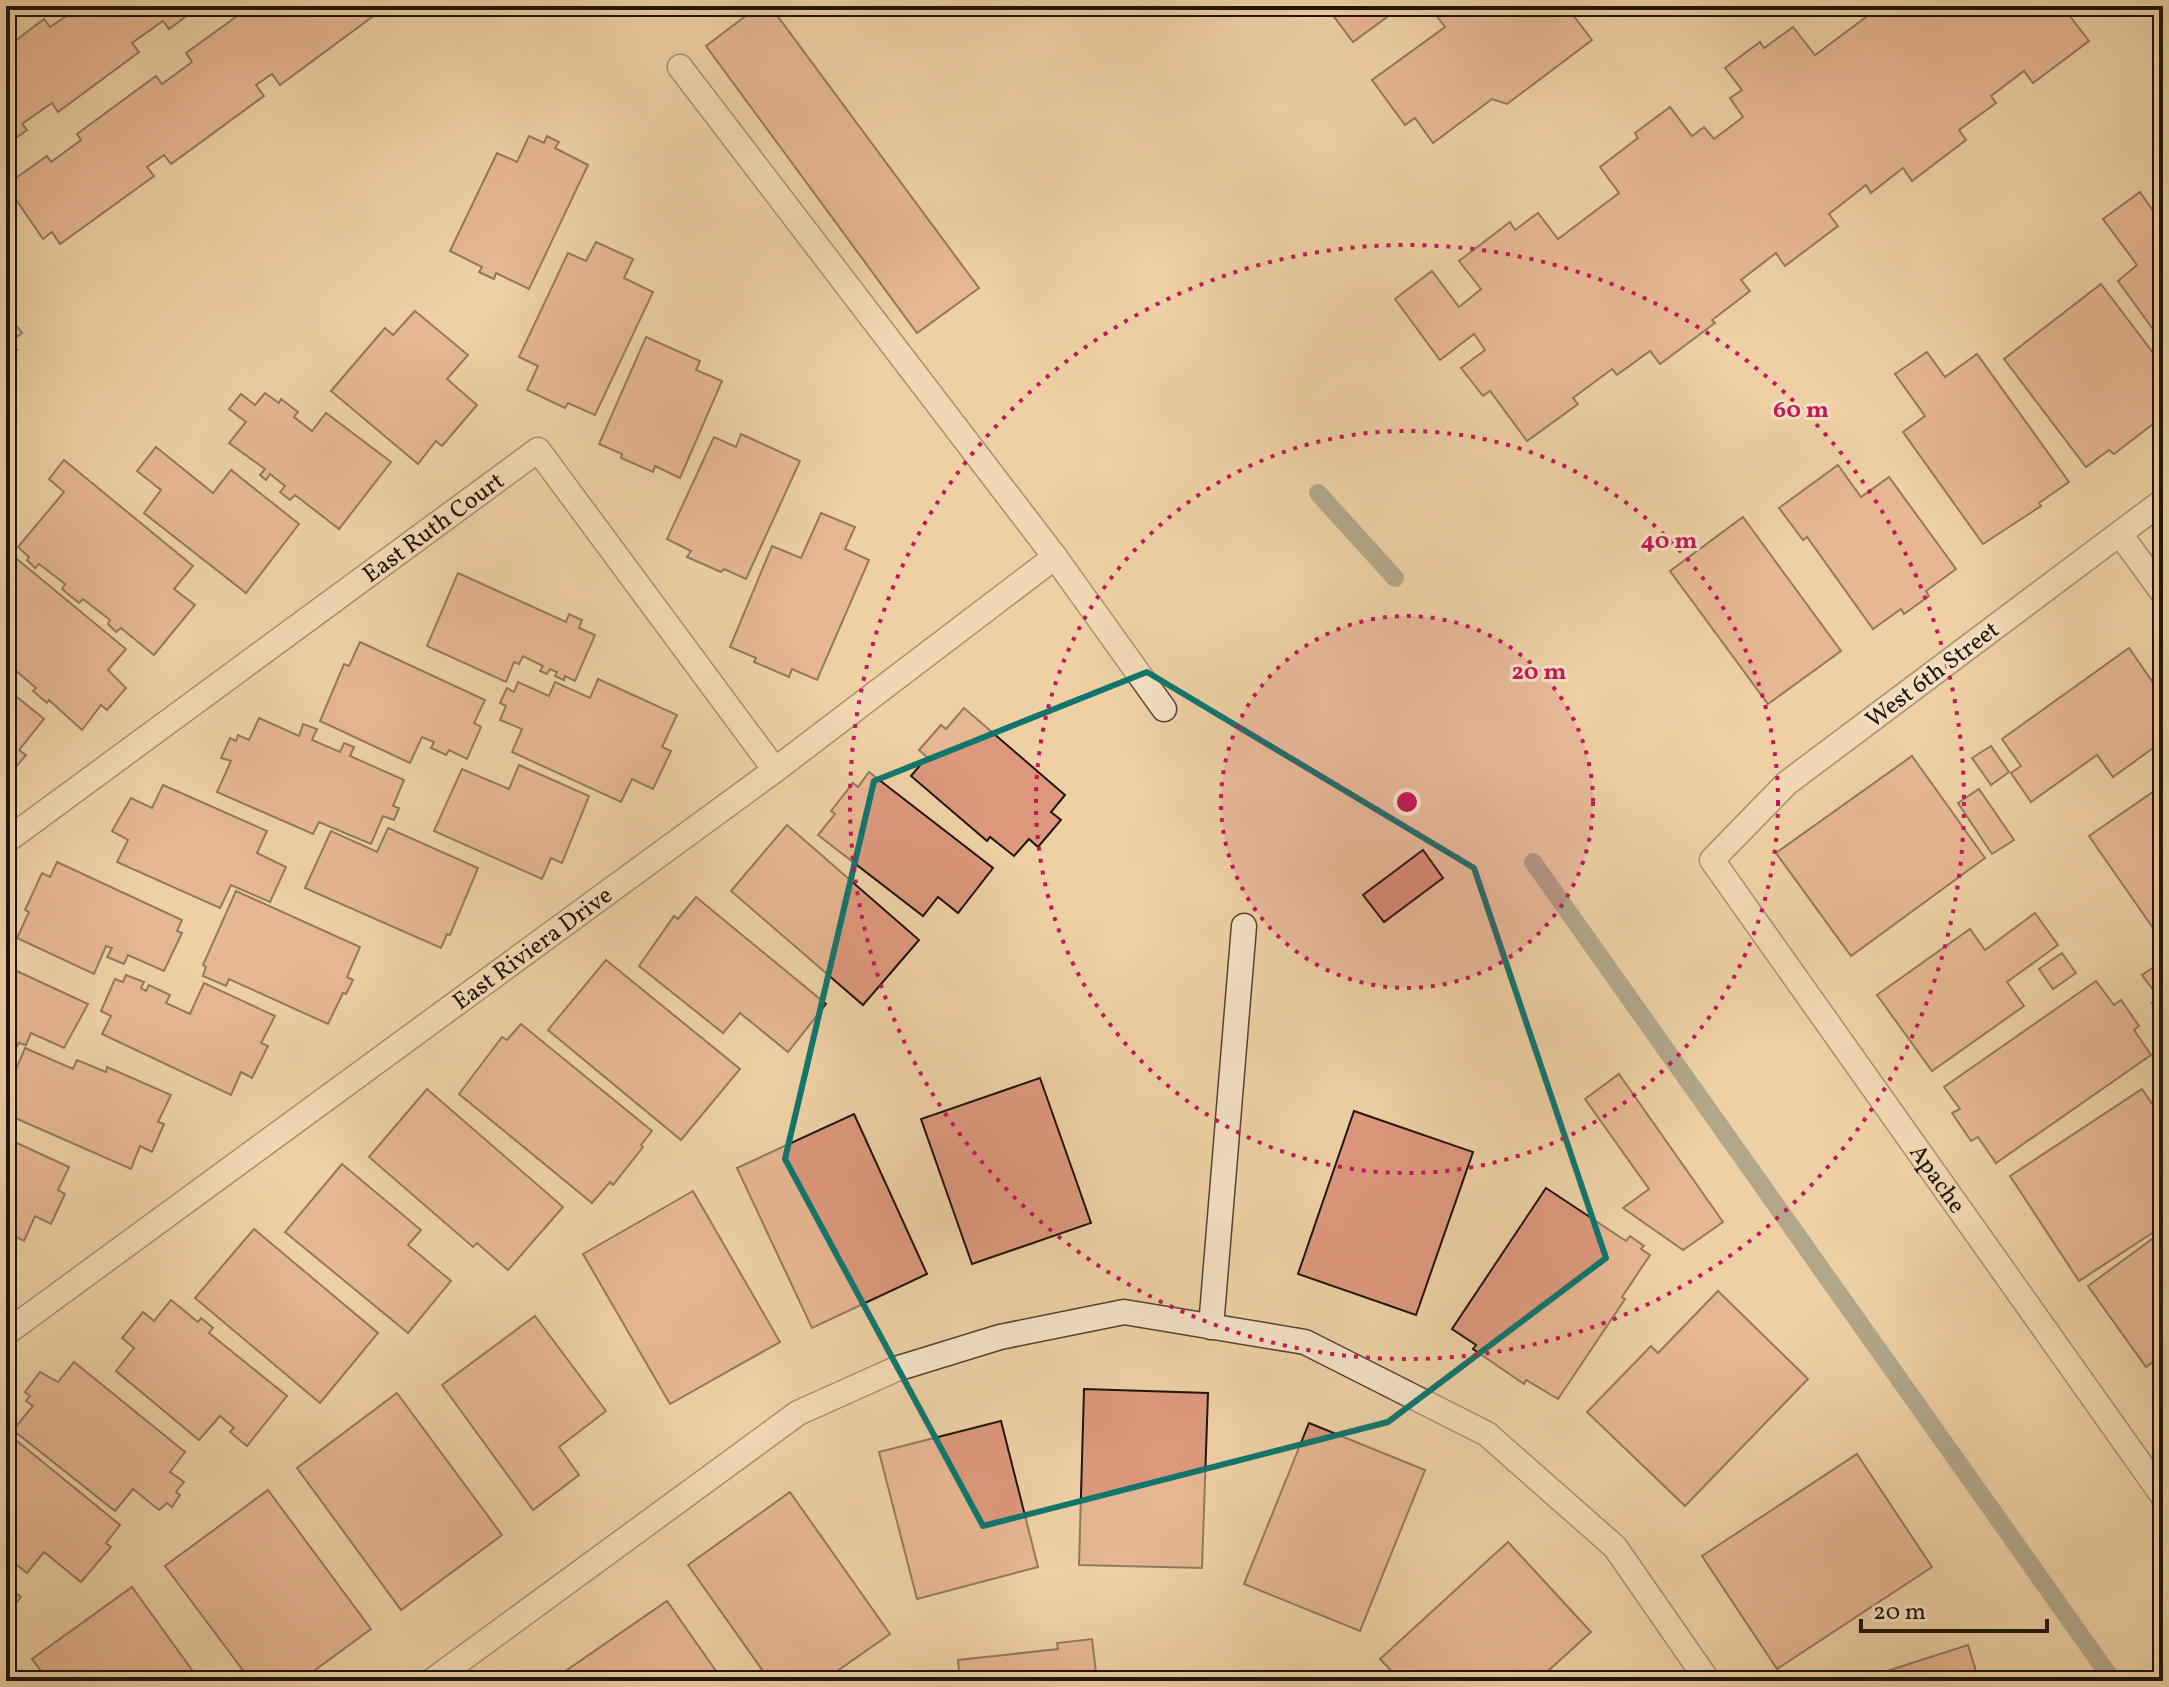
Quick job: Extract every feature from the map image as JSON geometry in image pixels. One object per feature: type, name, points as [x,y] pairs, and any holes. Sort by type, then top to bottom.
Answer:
[{"type":"lane","points":[[680,67],[1055,557],[1164,709]]},
{"type":"lane","name":"East Ruth Court","points":[[6,841],[538,450],[775,770]]},
{"type":"lane","name":"West 6th Street","points":[[1712,860],[1787,783],[2163,501]]},
{"type":"lane","points":[[2120,534],[2163,593]]},
{"type":"lane","name":"East Riviera Drive","points":[[6,1333],[775,770],[1055,557]]},
{"type":"lane","name":"Apache","points":[[1712,860],[2163,1496]]},
{"type":"lane","points":[[1211,1327],[1244,926]]},
{"type":"lane","points":[[432,1681],[798,1413],[896,1369],[1000,1337],[1124,1312],[1305,1342],[1487,1434],[1615,1547],[1708,1681]]},
{"type":"highlighted area","points":[[1147,672],[1474,868],[1606,1258],[1388,1422],[983,1526],[785,1159],[874,781]]},
{"type":"building","points":[[200,6],[169,29],[163,21],[132,43],[139,52],[58,112],[52,103],[22,124],[27,130],[6,145],[6,48],[44,19],[50,27],[65,17],[59,8]]},
{"type":"building","points":[[251,6],[364,6],[372,17],[280,85],[272,74],[256,85],[264,96],[171,164],[164,155],[147,167],[154,176],[60,244],[52,232],[43,239],[6,185],[47,156],[51,162],[81,140],[77,134],[156,76],[162,84],[192,62],[186,53]]},
{"type":"building","points":[[759,6],[770,6],[979,288],[917,333],[706,46]]},
{"type":"building","points":[[1326,6],[1402,6],[1353,42]]},
{"type":"building","points":[[1429,6],[1566,6],[1592,40],[1507,104],[1492,99],[1433,143],[1415,118],[1405,125],[1372,80],[1445,27]]},
{"type":"building","points":[[1858,6],[2062,6],[2089,41],[2033,83],[2024,71],[1991,96],[1996,103],[1959,130],[1966,140],[1912,181],[1903,168],[1871,193],[1866,185],[1829,214],[1838,226],[1785,266],[1776,253],[1741,280],[1750,291],[1712,320],[1715,323],[1660,364],[1650,351],[1617,375],[1612,369],[1573,398],[1578,404],[1527,441],[1490,391],[1483,396],[1461,368],[1485,350],[1474,334],[1440,360],[1395,299],[1432,271],[1459,307],[1481,289],[1459,261],[1510,222],[1515,230],[1538,213],[1558,239],[1619,193],[1600,167],[1638,138],[1635,133],[1670,107],[1692,136],[1704,127],[1714,139],[1743,117],[1730,98],[1742,90],[1725,68],[1760,42],[1764,48],[1793,27],[1815,55],[1866,17]]},
{"type":"building","points":[[529,136],[544,143],[547,136],[559,142],[555,148],[588,165],[529,289],[496,273],[494,279],[479,272],[482,267],[450,251],[497,153],[517,162]]},
{"type":"building","points":[[2140,192],[2163,225],[2163,343],[2118,281],[2137,265],[2103,219]]},
{"type":"building","points":[[596,242],[633,259],[624,278],[653,292],[595,415],[568,403],[565,408],[527,390],[538,366],[519,357],[568,253],[586,261]]},
{"type":"building","points":[[2101,284],[2163,366],[2163,411],[2159,413],[2162,417],[2114,454],[2109,450],[2086,467],[2004,359]]},
{"type":"building","points":[[415,311],[468,355],[447,379],[477,405],[442,446],[436,441],[418,464],[331,391],[385,328],[393,335]]},
{"type":"building","points":[[6,312],[22,333],[10,342],[17,350],[6,357]]},
{"type":"building","points":[[646,337],[700,361],[696,370],[722,381],[680,478],[655,466],[653,472],[599,444]]},
{"type":"building","points":[[1927,352],[1945,377],[1977,354],[2069,482],[2039,503],[2041,506],[1983,544],[1903,432],[1925,416],[1895,374]]},
{"type":"building","points":[[265,393],[279,403],[281,399],[298,412],[294,417],[312,431],[326,413],[391,462],[339,529],[295,495],[290,500],[280,492],[285,486],[270,474],[266,480],[260,475],[265,469],[229,443],[246,422],[229,409],[241,394],[255,405]]},
{"type":"building","points":[[741,434],[800,461],[746,579],[687,557],[691,551],[667,539],[714,437],[736,447]]},
{"type":"building","points":[[156,447],[213,493],[231,470],[299,524],[246,593],[144,513],[161,490],[137,471]]},
{"type":"building","points":[[64,460],[193,566],[174,589],[195,605],[154,655],[121,628],[116,632],[108,624],[110,620],[83,599],[79,603],[62,589],[65,584],[39,564],[35,568],[18,547],[64,492],[49,479]]},
{"type":"building","points":[[1838,465],[1861,497],[1889,477],[1956,569],[1926,591],[1929,596],[1904,614],[1901,609],[1873,629],[1807,537],[1803,540],[1779,508]]},
{"type":"building","points":[[821,513],[855,527],[845,549],[869,560],[817,680],[792,669],[789,677],[754,662],[756,658],[730,647],[772,546],[801,558]]},
{"type":"building","points":[[1743,517],[1841,651],[1768,704],[1670,571]]},
{"type":"building","points":[[6,550],[126,649],[108,670],[126,688],[107,710],[101,705],[82,730],[49,700],[47,703],[33,691],[36,688],[15,670],[11,676],[6,672]]},
{"type":"building","points":[[458,573],[566,622],[569,614],[582,620],[579,628],[595,635],[575,681],[565,676],[564,680],[555,676],[557,672],[550,669],[547,674],[540,671],[543,666],[523,656],[519,664],[514,662],[506,682],[427,646]]},
{"type":"building","points":[[360,642],[485,700],[474,723],[481,727],[467,759],[449,750],[446,755],[431,748],[434,742],[422,737],[410,763],[320,721],[344,664],[349,666]]},
{"type":"building","points":[[2129,648],[2163,697],[2163,741],[2113,777],[2097,755],[2031,802],[2011,773],[2021,766],[2002,739]]},
{"type":"building","points":[[598,679],[677,715],[662,747],[671,751],[653,789],[632,779],[621,802],[512,752],[522,729],[500,720],[506,706],[500,703],[507,688],[514,692],[518,682],[549,696],[555,682],[590,698]]},
{"type":"building","points":[[6,688],[44,719],[19,750],[26,755],[16,767],[6,769]]},
{"type":"building","points":[[964,708],[1065,795],[1051,812],[1061,820],[1038,847],[1029,839],[1014,856],[990,837],[987,841],[911,776],[927,757],[919,750],[941,725],[946,729]]},
{"type":"building","points":[[259,718],[299,736],[303,724],[317,729],[312,740],[340,752],[344,743],[354,747],[350,756],[404,780],[393,806],[399,808],[394,820],[383,816],[371,844],[319,822],[313,834],[217,792],[231,761],[221,758],[230,738],[236,741],[238,735],[249,740]]},
{"type":"building","points":[[1991,746],[2009,772],[1991,785],[1972,758]]},
{"type":"building","points":[[1912,756],[1985,858],[1851,956],[1776,853]]},
{"type":"building","points":[[519,765],[589,796],[562,863],[551,858],[542,879],[434,831],[462,769],[509,789]]},
{"type":"building","points":[[869,772],[993,868],[958,913],[938,897],[923,916],[818,835],[835,814],[831,811],[853,783],[858,787]]},
{"type":"building","points":[[163,785],[267,831],[257,853],[286,867],[270,902],[231,885],[220,908],[117,862],[128,840],[112,831],[131,798],[152,808]]},
{"type":"building","points":[[2163,785],[2163,940],[2162,941],[2089,836]]},
{"type":"building","points":[[1979,789],[2014,840],[1992,854],[1958,803]]},
{"type":"building","points":[[787,825],[919,940],[863,1005],[731,891]]},
{"type":"building","points":[[388,828],[478,868],[450,935],[447,934],[441,948],[305,888],[331,831],[377,852]]},
{"type":"building","points":[[1423,850],[1443,878],[1384,922],[1363,895]]},
{"type":"building","points":[[57,862],[182,920],[177,931],[182,933],[164,971],[128,955],[124,964],[107,957],[112,948],[106,946],[94,974],[17,938],[29,912],[25,910],[42,873],[50,877]]},
{"type":"building","points":[[236,891],[360,947],[347,977],[353,980],[328,1024],[229,979],[226,986],[203,976],[206,967],[203,965]]},
{"type":"building","points":[[696,897],[826,1004],[788,1052],[740,1013],[723,1033],[639,966],[674,916],[678,919]]},
{"type":"building","points":[[2035,913],[2058,945],[2007,982],[2024,1006],[1932,1071],[1877,995],[1970,929],[1985,950]]},
{"type":"building","points":[[2062,953],[2076,973],[2053,989],[2039,969]]},
{"type":"building","points":[[606,960],[740,1069],[681,1140],[548,1030]]},
{"type":"building","points":[[2163,961],[2163,1019],[2152,1003],[2159,998],[2142,975]]},
{"type":"building","points":[[6,966],[88,1004],[64,1048],[31,1033],[26,1045],[19,1043],[13,1053],[6,1049]]},
{"type":"building","points":[[126,975],[144,982],[141,988],[146,991],[149,985],[170,995],[166,1003],[190,1014],[204,983],[275,1016],[261,1043],[268,1046],[252,1078],[241,1072],[231,1095],[102,1034],[111,1016],[101,1011],[115,979],[123,982]]},
{"type":"building","points":[[2096,981],[2114,1005],[2121,1000],[2139,1026],[2134,1030],[2151,1055],[1996,1163],[1978,1137],[1971,1141],[1952,1113],[1960,1109],[1944,1087]]},
{"type":"building","points":[[521,1024],[652,1131],[613,1185],[610,1182],[592,1203],[459,1094],[502,1037],[507,1040]]},
{"type":"building","points":[[25,1048],[73,1069],[77,1060],[106,1072],[107,1067],[171,1095],[158,1122],[164,1124],[152,1152],[140,1146],[131,1169],[6,1114],[6,1093]]},
{"type":"building","points":[[1619,1074],[1723,1222],[1683,1250],[1623,1208],[1649,1189],[1585,1099]]},
{"type":"building","points":[[1040,1078],[1091,1223],[972,1264],[921,1119]]},
{"type":"building","points":[[427,1089],[563,1207],[508,1270],[477,1243],[473,1247],[369,1157]]},
{"type":"building","points":[[2142,1089],[2163,1120],[2163,1226],[2079,1281],[2010,1176]]},
{"type":"building","points":[[1354,1111],[1473,1152],[1416,1315],[1298,1274]]},
{"type":"building","points":[[854,1114],[927,1274],[812,1328],[737,1168]]},
{"type":"building","points":[[6,1138],[69,1167],[58,1190],[65,1194],[51,1224],[35,1216],[24,1241],[6,1232]]},
{"type":"building","points":[[342,1164],[421,1230],[408,1245],[451,1281],[408,1333],[285,1232]]},
{"type":"building","points":[[1546,1188],[1626,1241],[1630,1236],[1650,1255],[1622,1297],[1625,1299],[1558,1399],[1526,1380],[1524,1384],[1473,1349],[1476,1345],[1452,1329]]},
{"type":"building","points":[[693,1191],[780,1342],[670,1404],[583,1254]]},
{"type":"building","points":[[254,1229],[378,1333],[320,1403],[195,1298]]},
{"type":"building","points":[[2163,1231],[2163,1355],[2146,1367],[2088,1286]]},
{"type":"building","points":[[1718,1291],[1808,1379],[1685,1506],[1587,1412],[1651,1346],[1658,1353]]},
{"type":"building","points":[[171,1300],[198,1322],[201,1318],[213,1328],[209,1333],[287,1396],[247,1446],[230,1432],[234,1428],[220,1416],[199,1440],[116,1371],[134,1348],[122,1338],[143,1312],[154,1321]]},
{"type":"building","points":[[535,1316],[606,1411],[559,1447],[579,1475],[533,1510],[442,1385]]},
{"type":"building","points":[[74,1362],[185,1452],[170,1472],[184,1482],[176,1492],[180,1495],[172,1507],[167,1503],[159,1510],[133,1489],[115,1511],[13,1430],[33,1406],[26,1401],[30,1396],[25,1392],[40,1372],[58,1382]]},
{"type":"building","points":[[1084,1389],[1208,1393],[1202,1568],[1079,1565]]},
{"type":"building","points":[[397,1393],[502,1535],[401,1610],[297,1468]]},
{"type":"building","points":[[1001,1421],[1038,1567],[917,1599],[879,1452]]},
{"type":"building","points":[[1309,1423],[1425,1470],[1360,1631],[1244,1584]]},
{"type":"building","points":[[6,1432],[120,1525],[106,1543],[111,1547],[81,1582],[44,1552],[27,1573],[6,1556]]},
{"type":"building","points":[[1857,1454],[1932,1567],[1777,1669],[1702,1556]]},
{"type":"building","points":[[268,1490],[371,1629],[300,1681],[251,1681],[165,1566]]},
{"type":"building","points":[[790,1492],[890,1634],[823,1681],[770,1681],[688,1565]]},
{"type":"building","points":[[1508,1542],[1591,1632],[1537,1681],[1401,1681],[1380,1659]]},
{"type":"building","points":[[6,1585],[21,1597],[6,1615]]},
{"type":"building","points":[[132,1587],[200,1681],[49,1681],[32,1659]]},
{"type":"building","points":[[667,1601],[723,1681],[570,1681],[564,1672]]},
{"type":"building","points":[[1092,1639],[1097,1681],[960,1681],[958,1660],[1058,1649],[1057,1643]]},
{"type":"building","points":[[1968,1645],[1979,1681],[1856,1681]]},
{"type":"waterway","points":[[1318,493],[1395,578]]},
{"type":"waterway","points":[[1533,862],[2113,1681]]}]
